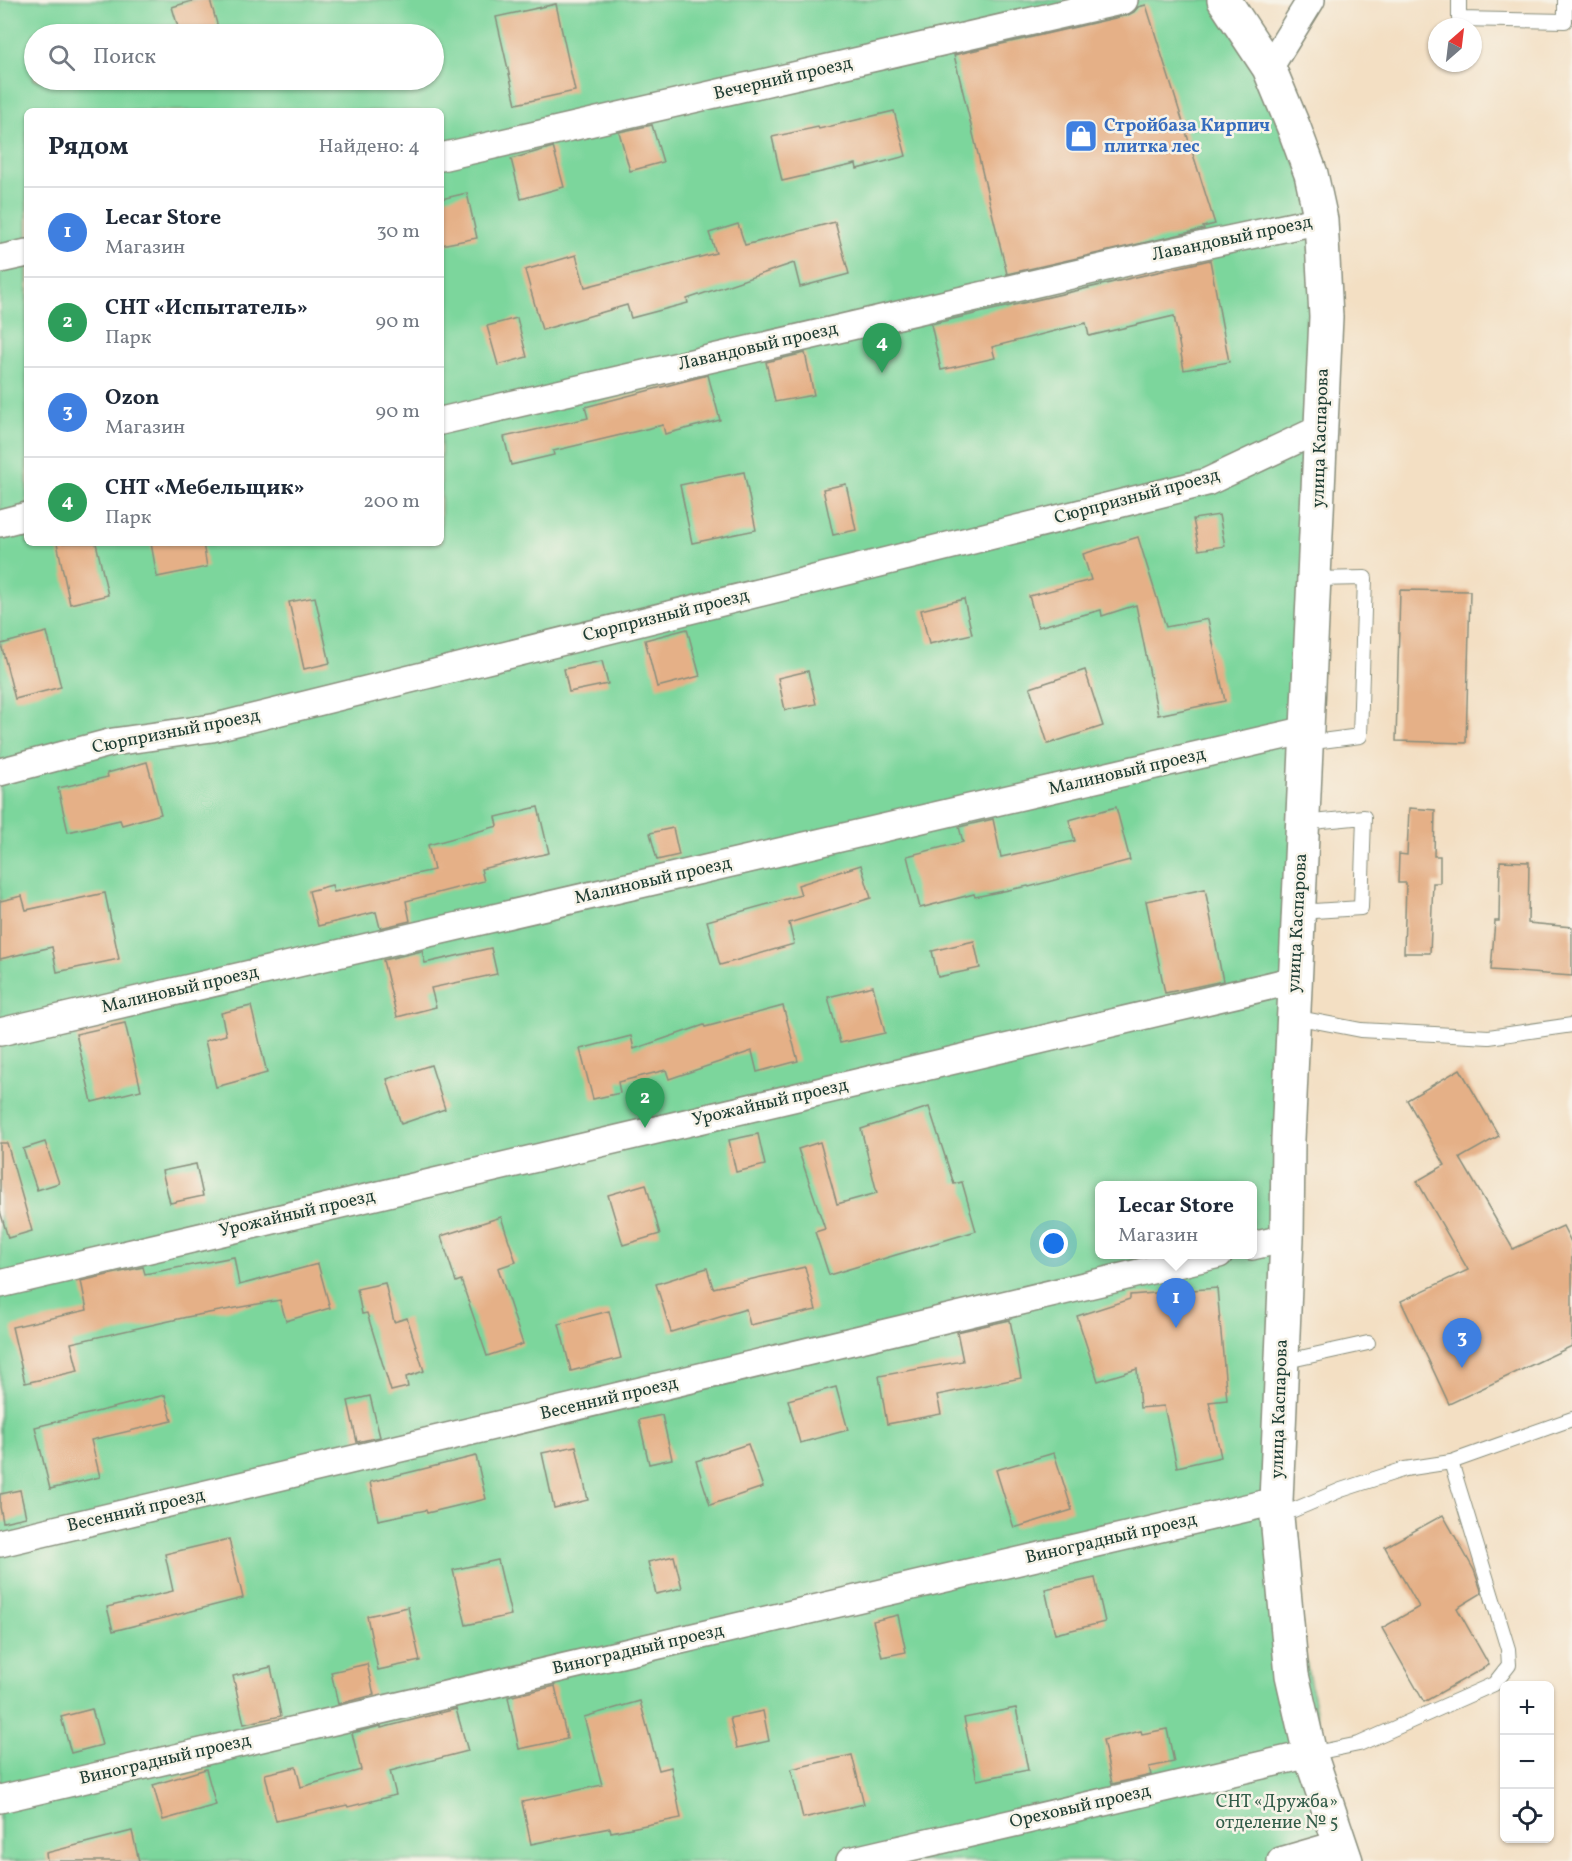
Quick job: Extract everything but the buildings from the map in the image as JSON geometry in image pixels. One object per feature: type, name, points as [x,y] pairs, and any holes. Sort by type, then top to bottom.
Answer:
[{"type":"main road","name":"улица Каспарова","points":[[1224,0],[1269,68],[1308,165],[1321,220],[1326,317],[1288,1139],[1287,1238],[1277,1509],[1292,1675],[1310,1754],[1343,1853]]},
{"type":"street","name":"Вечерний проезд","points":[[444,156],[1124,0]]},
{"type":"street","points":[[1269,68],[1311,0]]},
{"type":"street","name":"Лавандовый проезд","points":[[444,420],[1162,254],[1321,220]]},
{"type":"street","points":[[0,259],[24,254]]},
{"type":"street","name":"Сюрпризный проезд","points":[[0,772],[113,742],[212,728],[1207,482],[1322,428]]},
{"type":"street","points":[[0,522],[24,517]]},
{"type":"street","name":"Малиновый проезд","points":[[0,1032],[1307,737]]},
{"type":"street","name":"Урожайный проезд","points":[[0,1284],[1295,980]]},
{"type":"street","points":[[1257,1245],[1287,1238]]},
{"type":"street","name":"Весенний проезд","points":[[0,1543],[1198,1259]]},
{"type":"street","name":"Виноградный проезд","points":[[0,1799],[1277,1509]]},
{"type":"street","name":"Ореховый проезд","points":[[850,1861],[1310,1754]]},
{"type":"street","points":[[1281,1861],[1343,1853]]},
{"type":"lane","points":[[1459,0],[1459,19],[1565,21],[1565,0]]},
{"type":"lane","points":[[1307,737],[1360,736],[1365,578],[1314,579]]},
{"type":"lane","points":[[1298,912],[1360,908],[1364,817],[1302,823]]},
{"type":"lane","points":[[1294,1017],[1361,1030],[1489,1036],[1572,1024]]},
{"type":"lane","points":[[1282,1362],[1368,1344]]},
{"type":"lane","points":[[1277,1509],[1405,1469],[1451,1461],[1572,1419]]},
{"type":"lane","points":[[1310,1754],[1359,1744],[1473,1694],[1494,1684],[1509,1665],[1508,1649],[1451,1461]]},
{"type":"green space","name":"СНТ «Дружба» отделение № 5","points":[[0,0],[1224,0],[1321,220],[1277,1517],[1346,1861],[0,1861]]},
{"type":"place","name":"Стройбаза Кирпич плитка лес","points":[[1081,136]]},
{"type":"place","name":"СНТ «Мебельщик»","points":[[882,373]]},
{"type":"place","name":"СНТ «Испытатель»","points":[[645,1128]]},
{"type":"place","name":"Lecar Store","points":[[1176,1328]]},
{"type":"place","name":"Ozon","points":[[1462,1368]]}]
